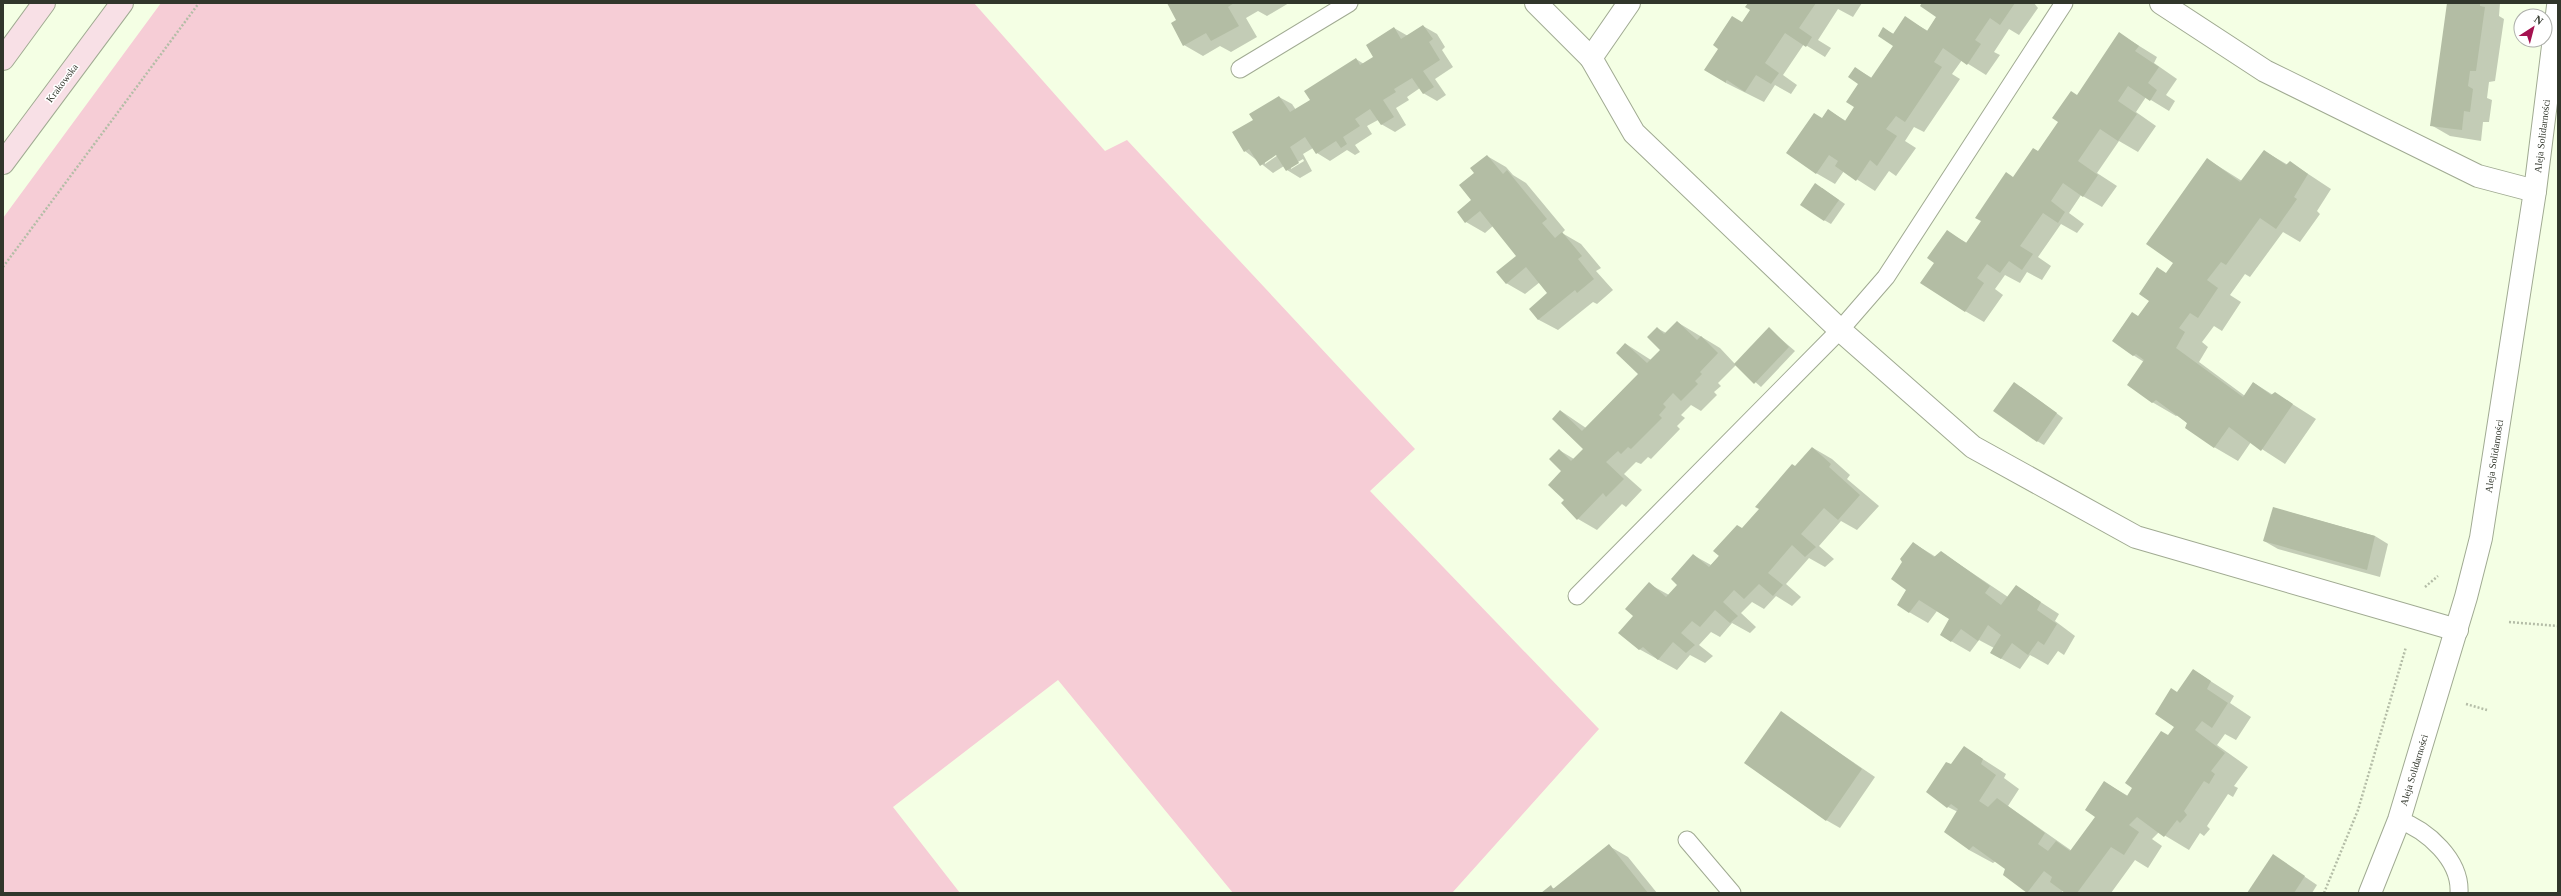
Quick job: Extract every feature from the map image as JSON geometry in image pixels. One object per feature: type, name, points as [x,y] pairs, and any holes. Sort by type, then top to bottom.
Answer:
[{"type":"main road","points":[[3,59],[44,3]]},
{"type":"main road","name":"Krakowska","points":[[3,163],[122,3]]},
{"type":"street","points":[[1536,3],[1591,58],[1634,133],[1840,330],[1972,447],[2136,537],[2457,630]]},
{"type":"street","points":[[1591,58],[1629,3]]},
{"type":"street","points":[[2161,3],[2265,71],[2478,176],[2535,191]]},
{"type":"street","name":"Aleja Solidarności","points":[[2370,893],[2399,820],[2457,630],[2481,538],[2535,191],[2558,6]]},
{"type":"lane","points":[[1240,69],[1349,3]]},
{"type":"lane","points":[[1577,596],[1840,330],[1886,277],[2064,3]]},
{"type":"lane","points":[[2399,820],[2417,826],[2436,841],[2451,863],[2459,893]]},
{"type":"lane","points":[[1687,840],[1732,893]]},
{"type":"path","points":[[3,267],[199,3]]},
{"type":"path","points":[[2509,622],[2558,626]]},
{"type":"path","points":[[2324,893],[2358,810],[2407,645]]},
{"type":"shaded area","points":[[161,3],[974,3],[1105,151],[1127,140],[1415,449],[1370,491],[1599,729],[1452,893],[1233,893],[1058,680],[893,807],[960,893],[3,893],[3,218]]},
{"type":"building","points":[[1167,3],[1234,3],[1228,7],[1239,26],[1211,41],[1206,33],[1183,46],[1171,23],[1176,20]]},
{"type":"building","points":[[1748,3],[1816,3],[1799,28],[1812,37],[1806,47],[1785,33],[1765,63],[1779,73],[1771,84],[1756,75],[1745,92],[1727,80],[1726,83],[1704,70],[1718,49],[1713,45],[1732,16],[1742,22],[1750,10],[1745,7]]},
{"type":"building","points":[[1922,3],[2015,3],[2000,25],[1990,18],[1975,40],[1981,44],[1967,65],[1943,48],[1934,62],[1942,67],[1905,122],[1896,116],[1886,129],[1897,136],[1877,166],[1870,160],[1856,181],[1835,166],[1838,161],[1829,155],[1816,174],[1786,153],[1814,113],[1822,118],[1828,109],[1845,121],[1854,107],[1846,102],[1858,84],[1848,77],[1855,67],[1871,78],[1893,46],[1878,36],[1883,27],[1893,34],[1905,16],[1927,31],[1936,17],[1920,6]]},
{"type":"building","points":[[2447,3],[2480,3],[2480,6],[2485,7],[2476,71],[2470,71],[2468,86],[2473,89],[2470,112],[2464,111],[2462,130],[2430,126]]},
{"type":"building","points":[[1423,25],[1433,39],[1429,42],[1440,60],[1423,71],[1434,87],[1423,94],[1412,78],[1394,89],[1396,92],[1383,100],[1394,117],[1381,125],[1370,109],[1355,119],[1360,126],[1343,137],[1347,144],[1341,148],[1336,141],[1316,154],[1305,137],[1290,147],[1299,163],[1286,171],[1276,155],[1260,166],[1249,149],[1244,152],[1232,132],[1253,120],[1249,114],[1279,96],[1290,112],[1310,100],[1304,91],[1356,58],[1360,65],[1373,57],[1366,45],[1394,27],[1401,39]]},
{"type":"building","points":[[2119,32],[2139,46],[2135,51],[2159,67],[2148,83],[2157,90],[2150,101],[2128,86],[2118,101],[2137,114],[2118,141],[2100,129],[2078,161],[2098,175],[2083,197],[2063,183],[2051,201],[2065,212],[2058,223],[2043,213],[2020,246],[2033,254],[2022,270],[2009,261],[2000,273],[1987,264],[1977,278],[1984,283],[1965,312],[1920,283],[1934,263],[1927,258],[1947,230],[1966,243],[1981,221],[1975,218],[2006,172],[2013,177],[2033,148],[2038,151],[2058,122],[2052,118],[2071,91],[2077,95]]},
{"type":"building","points":[[2264,150],[2286,165],[2290,161],[2308,174],[2294,197],[2297,199],[2276,229],[2260,218],[2226,265],[2221,262],[2207,280],[2218,288],[2198,318],[2190,313],[2179,328],[2185,332],[2176,348],[2243,397],[2253,382],[2271,395],[2275,392],[2293,404],[2261,451],[2229,427],[2214,448],[2185,428],[2187,423],[2156,400],[2152,403],[2127,385],[2144,360],[2136,354],[2133,356],[2112,341],[2132,312],[2138,316],[2149,301],[2139,294],[2157,267],[2166,273],[2173,263],[2146,244],[2207,158],[2240,182]]},
{"type":"building","points":[[1487,155],[1503,174],[1507,170],[1547,219],[1542,223],[1555,238],[1562,232],[1582,256],[1578,259],[1594,279],[1577,293],[1575,290],[1538,320],[1529,309],[1547,293],[1526,267],[1506,284],[1496,272],[1516,256],[1480,211],[1465,223],[1457,212],[1471,200],[1459,185],[1474,173],[1470,168]]},
{"type":"building","points":[[1815,183],[1839,200],[1824,221],[1800,205]]},
{"type":"building","points":[[1677,321],[1697,340],[1701,336],[1718,353],[1700,372],[1702,374],[1695,381],[1698,384],[1681,401],[1673,393],[1663,404],[1666,407],[1659,415],[1662,418],[1631,449],[1628,447],[1621,454],[1618,451],[1606,462],[1624,479],[1606,497],[1603,493],[1577,520],[1561,503],[1564,500],[1548,485],[1561,471],[1549,459],[1559,449],[1571,461],[1583,449],[1552,419],[1560,410],[1582,431],[1638,374],[1616,353],[1625,343],[1647,363],[1660,350],[1647,337],[1657,327],[1664,334]]},
{"type":"building","points":[[1769,327],[1789,347],[1754,384],[1734,364]]},
{"type":"building","points":[[2014,382],[2057,413],[2037,442],[1993,411]]},
{"type":"building","points":[[1812,447],[1831,464],[1829,467],[1860,495],[1838,520],[1824,508],[1801,534],[1816,547],[1805,557],[1792,545],[1768,573],[1783,585],[1773,596],[1759,584],[1744,599],[1734,590],[1723,602],[1738,616],[1730,623],[1715,610],[1700,627],[1692,621],[1681,633],[1695,645],[1686,653],[1673,642],[1658,660],[1643,647],[1639,650],[1618,633],[1633,616],[1625,609],[1649,582],[1666,597],[1677,585],[1671,579],[1693,554],[1709,567],[1719,556],[1713,551],[1737,525],[1742,528],[1759,509],[1755,507],[1792,464],[1795,466]]},
{"type":"building","points":[[2273,507],[2375,536],[2367,570],[2263,541]]},
{"type":"building","points":[[1913,542],[1934,557],[1941,551],[1990,586],[1985,593],[2001,605],[2016,585],[2041,602],[2037,610],[2057,624],[2044,645],[2038,641],[2028,655],[2012,643],[2001,659],[1990,653],[2001,635],[1988,625],[1978,641],[1961,629],[1951,642],[1940,635],[1949,619],[1919,600],[1909,613],[1897,605],[1906,590],[1891,579],[1902,562],[1900,559]]},
{"type":"building","points":[[2193,669],[2211,681],[2207,689],[2228,703],[2212,728],[2202,721],[2195,730],[2225,753],[2211,771],[2215,774],[2209,784],[2204,781],[2184,811],[2187,815],[2180,823],[2177,820],[2164,837],[2137,817],[2129,825],[2139,832],[2124,855],[2111,847],[2077,893],[2065,893],[2050,882],[2052,877],[2044,871],[2027,893],[2003,875],[2005,869],[1973,846],[1969,850],[1944,832],[1958,809],[1951,804],[1947,808],[1926,792],[1946,762],[1951,764],[1964,746],[1983,759],[1981,764],[1996,775],[1979,801],[1988,807],[1997,798],[2045,833],[2038,844],[2048,851],[2056,841],[2070,851],[2095,817],[2085,810],[2104,781],[2127,796],[2132,788],[2125,783],[2161,731],[2168,735],[2174,727],[2155,714],[2171,688],[2177,692]]},
{"type":"building","points":[[1781,711],[1862,769],[1826,821],[1744,763]]},
{"type":"building","points":[[1609,844],[1648,893],[1541,893],[1551,885],[1553,889]]},
{"type":"building","points":[[2273,854],[2305,876],[2294,893],[2247,893]]}]
